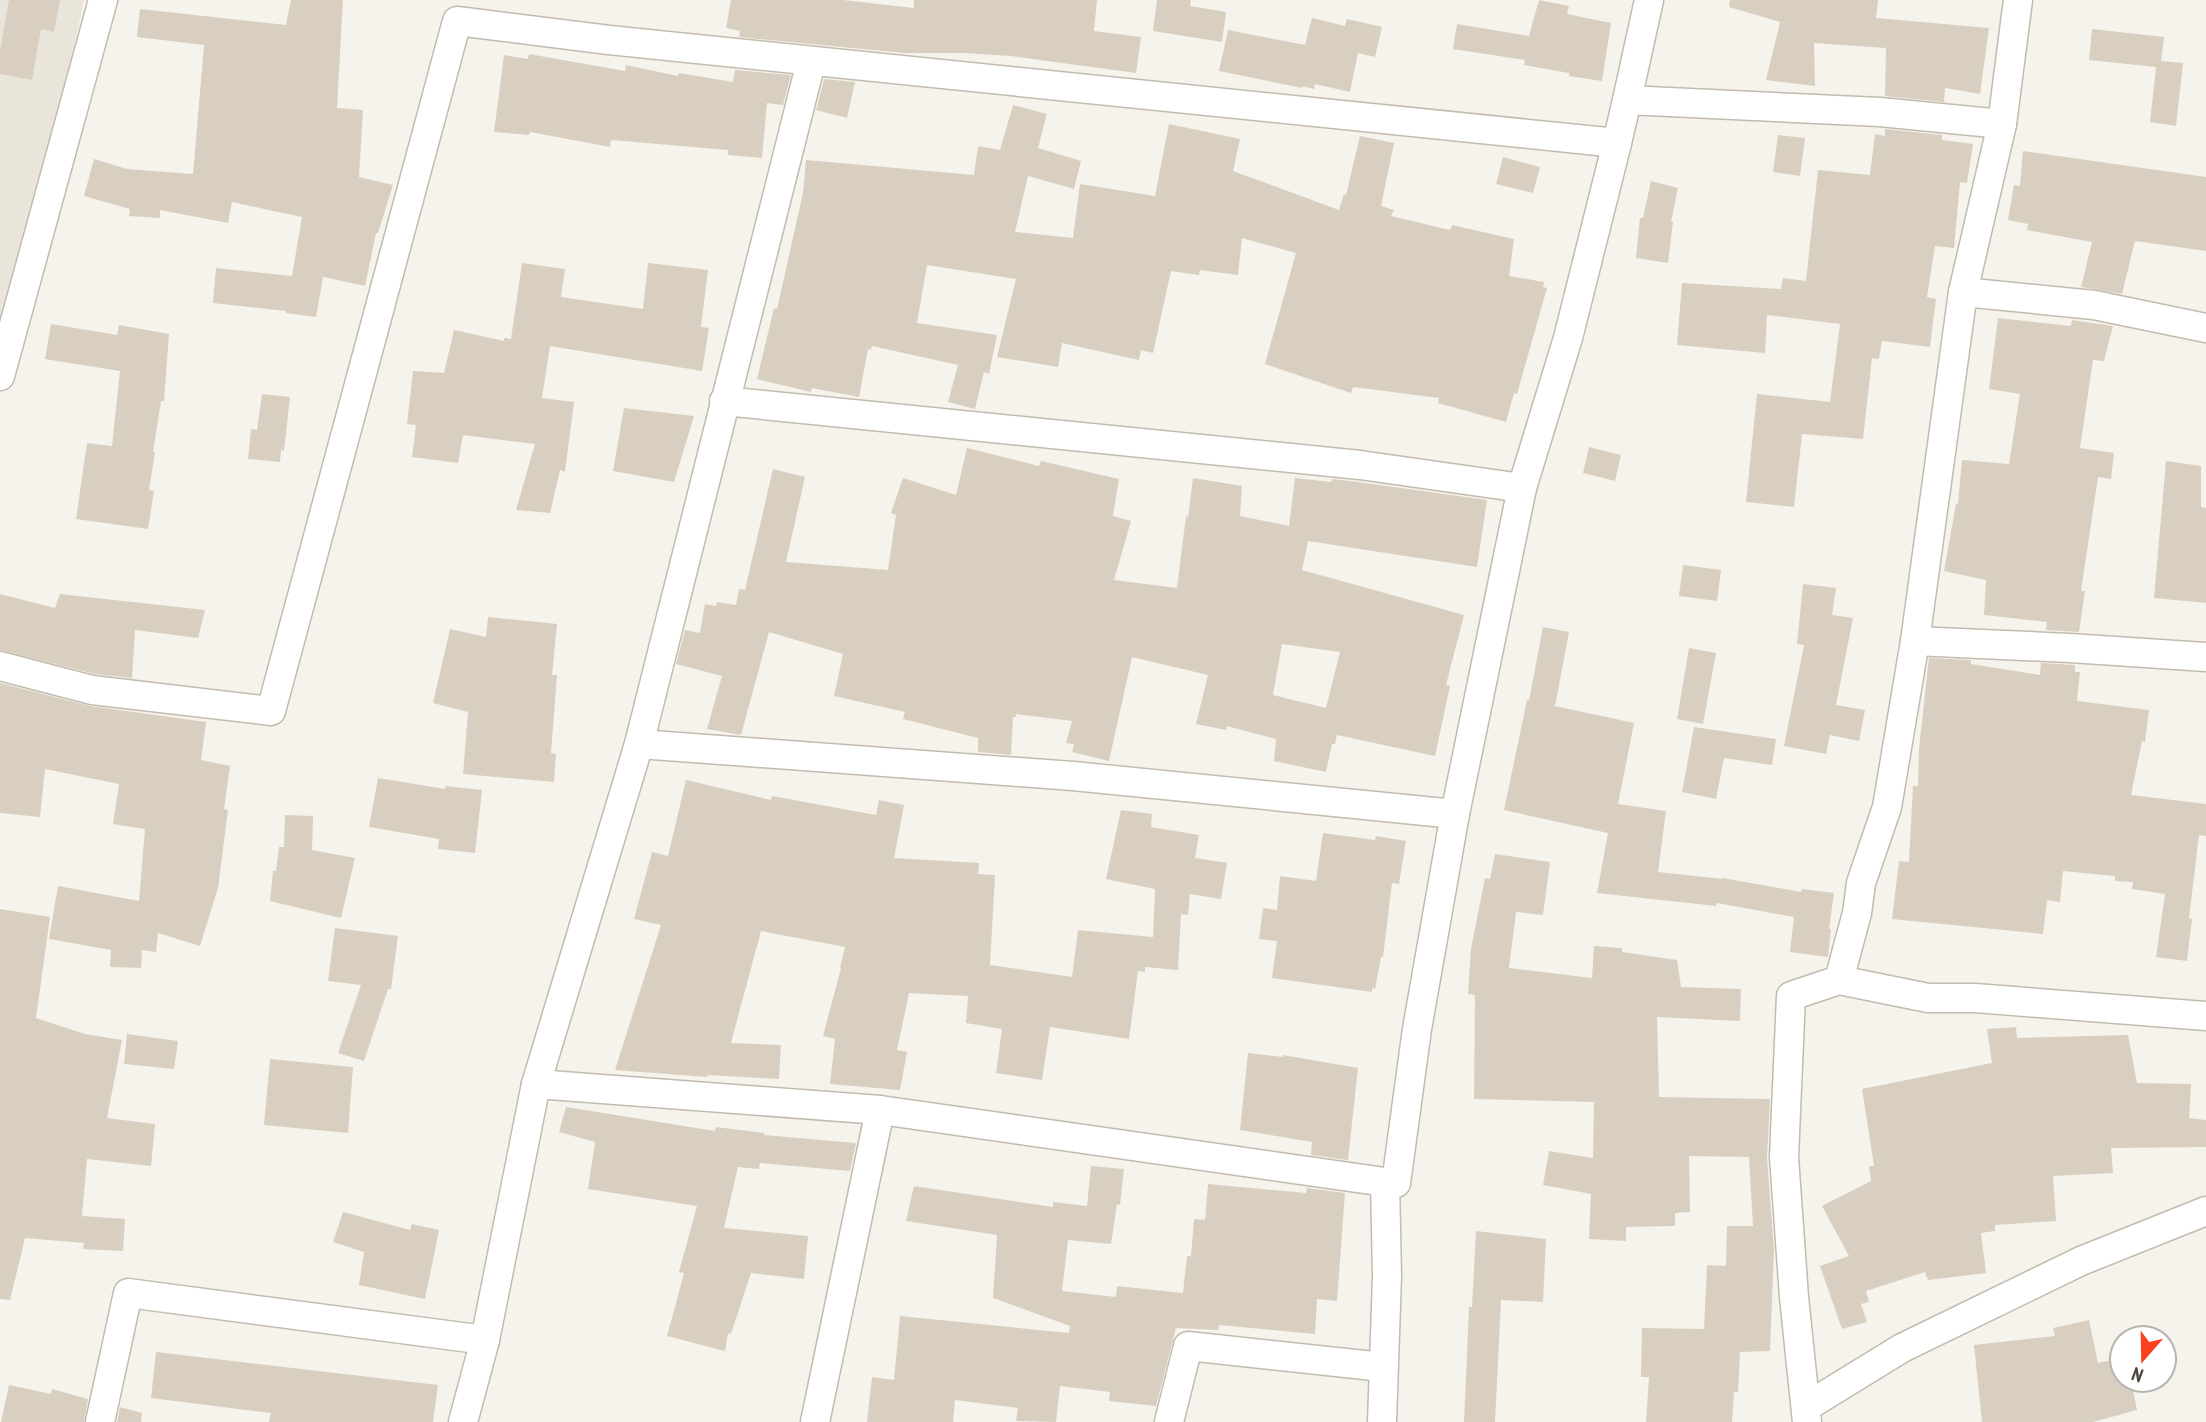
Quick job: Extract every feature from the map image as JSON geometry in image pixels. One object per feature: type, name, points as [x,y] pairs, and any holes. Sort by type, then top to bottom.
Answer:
[{"type":"street","points":[[0,376],[103,0]]},
{"type":"street","points":[[536,1084],[880,1110],[1396,1183],[1417,1029],[1455,814],[1522,488],[1568,338],[1617,143],[1649,0]]},
{"type":"street","points":[[1839,980],[1857,913],[1861,883],[1887,807],[1915,641],[1963,292],[2002,124],[2018,0]]},
{"type":"street","points":[[0,666],[92,690],[271,711],[460,10],[609,40],[1617,143]]},
{"type":"street","points":[[463,1422],[485,1340],[536,1084],[639,744],[811,62]]},
{"type":"street","points":[[1627,100],[1880,112],[2002,124]]},
{"type":"street","points":[[1963,292],[2094,305],[2206,328]]},
{"type":"street","points":[[724,401],[1360,465],[1522,488]]},
{"type":"street","points":[[1915,641],[2206,657]]},
{"type":"street","points":[[639,744],[1073,776],[1455,814]]},
{"type":"street","points":[[2206,1016],[1975,998],[1928,998],[1839,980],[1791,996],[1784,1157],[1794,1297],[1807,1415],[1902,1348],[2081,1261],[2206,1211]]},
{"type":"street","points":[[815,1422],[880,1110]]},
{"type":"street","points":[[1382,1422],[1387,1276],[1385,1182]]},
{"type":"street","points":[[100,1422],[128,1293],[485,1340]]},
{"type":"street","points":[[1169,1422],[1188,1346],[1383,1367]]},
{"type":"shaded area","points":[[0,0],[84,0],[23,282],[0,366]]},
{"type":"building","points":[[9,0],[60,0],[54,32],[41,29],[32,80],[0,74],[0,51]]},
{"type":"building","points":[[291,0],[343,0],[337,108],[363,110],[359,177],[393,185],[376,233],[365,286],[323,277],[316,317],[213,303],[216,268],[292,276],[302,217],[232,202],[228,223],[160,210],[160,218],[129,216],[130,209],[84,196],[94,159],[127,169],[193,174],[204,45],[137,37],[140,9],[286,25]]},
{"type":"building","points":[[731,0],[843,0],[914,8],[914,0],[1097,0],[1094,31],[1141,37],[1136,73],[1011,56],[904,53],[739,37],[740,31],[726,28]]},
{"type":"building","points":[[1157,0],[1191,0],[1190,6],[1226,12],[1222,42],[1153,31]]},
{"type":"building","points":[[1539,0],[1569,6],[1567,14],[1611,23],[1602,81],[1524,65],[1525,60],[1453,49],[1457,24],[1529,36]]},
{"type":"building","points":[[1730,0],[1878,0],[1876,18],[1989,28],[1980,94],[1945,88],[1944,102],[1885,96],[1886,48],[1814,43],[1815,86],[1766,80],[1780,22],[1729,7]]},
{"type":"building","points":[[1312,18],[1345,26],[1347,19],[1382,27],[1375,57],[1358,53],[1350,92],[1315,84],[1314,89],[1302,88],[1219,71],[1228,30],[1305,45]]},
{"type":"building","points":[[2092,29],[2164,37],[2161,61],[2183,63],[2176,126],[2150,122],[2156,67],[2089,60]]},
{"type":"building","points":[[529,54],[625,71],[626,65],[678,76],[679,73],[733,82],[735,70],[791,75],[783,105],[767,103],[762,158],[728,155],[728,150],[611,140],[610,147],[530,132],[529,135],[494,132],[504,55],[528,59]]},
{"type":"building","points":[[824,79],[855,82],[847,118],[816,110]]},
{"type":"building","points":[[1013,105],[1047,114],[1038,148],[1081,161],[1074,189],[1028,176],[1015,232],[1073,238],[1080,184],[1155,196],[1169,124],[1240,139],[1233,171],[1339,210],[1344,194],[1346,195],[1360,136],[1394,143],[1381,206],[1394,210],[1391,216],[1450,230],[1452,225],[1514,239],[1509,276],[1544,282],[1543,287],[1547,288],[1517,394],[1514,393],[1506,422],[1438,403],[1439,398],[1353,387],[1351,393],[1265,364],[1296,253],[1242,238],[1238,275],[1200,270],[1199,275],[1171,271],[1153,353],[1141,350],[1139,360],[1062,343],[1058,367],[997,357],[1016,279],[927,265],[917,323],[997,335],[989,374],[984,372],[975,409],[948,402],[958,365],[872,346],[871,350],[868,349],[859,397],[812,388],[811,392],[757,379],[774,308],[777,309],[803,193],[806,160],[974,175],[978,146],[1000,150]]},
{"type":"building","points":[[1885,129],[1942,135],[1942,140],[1973,144],[1967,183],[1960,182],[1954,248],[1935,246],[1927,297],[1936,299],[1930,347],[1882,341],[1879,359],[1872,358],[1863,439],[1802,434],[1794,507],[1746,502],[1757,394],[1830,402],[1840,324],[1767,315],[1765,353],[1677,345],[1682,283],[1781,289],[1783,278],[1806,281],[1818,170],[1870,175],[1875,134],[1885,136]]},
{"type":"building","points":[[1778,135],[1805,138],[1800,176],[1773,172]]},
{"type":"building","points":[[2023,151],[2206,177],[2206,251],[2135,241],[2122,294],[2081,287],[2092,242],[2027,230],[2028,224],[2008,220],[2014,185],[2020,186]]},
{"type":"building","points":[[1503,157],[1540,167],[1533,193],[1496,184]]},
{"type":"building","points":[[1651,181],[1678,188],[1671,222],[1668,263],[1636,258],[1640,218],[1643,218]]},
{"type":"building","points":[[522,263],[565,269],[561,297],[643,309],[648,263],[708,270],[701,327],[709,328],[702,371],[550,346],[542,398],[574,402],[565,472],[560,470],[550,513],[516,510],[535,444],[463,435],[458,463],[412,457],[416,425],[407,424],[413,371],[444,373],[454,330],[504,341],[504,338],[511,339]]},
{"type":"building","points":[[1998,318],[2071,326],[2072,320],[2113,326],[2104,361],[2093,360],[2080,448],[2114,453],[2111,479],[2098,477],[2081,591],[2085,591],[2079,632],[2046,630],[2047,622],[1984,615],[1986,580],[1944,571],[1958,504],[1962,460],[2009,464],[2020,394],[1989,389]]},
{"type":"building","points":[[51,324],[117,335],[119,325],[169,334],[164,401],[161,401],[153,452],[149,490],[154,491],[148,529],[76,519],[87,443],[112,446],[120,371],[45,359]]},
{"type":"building","points":[[262,394],[290,397],[284,451],[281,450],[280,462],[248,459],[251,429],[257,430]]},
{"type":"building","points":[[624,408],[694,416],[674,482],[613,471]]},
{"type":"building","points":[[1589,447],[1621,455],[1615,481],[1583,473]]},
{"type":"building","points":[[967,448],[1039,466],[1041,461],[1119,479],[1113,516],[1131,521],[1114,580],[1177,588],[1193,478],[1242,486],[1240,516],[1289,526],[1295,478],[1331,482],[1332,479],[1487,500],[1477,567],[1308,541],[1302,570],[1464,615],[1446,685],[1450,686],[1435,756],[1337,735],[1335,744],[1332,744],[1326,772],[1274,761],[1276,739],[1227,726],[1226,730],[1196,724],[1208,675],[1132,657],[1109,761],[1072,752],[1074,744],[1066,743],[1072,721],[1016,714],[1016,717],[1013,717],[1011,755],[978,752],[978,738],[903,719],[905,712],[834,696],[843,654],[769,632],[741,735],[707,729],[722,676],[676,664],[685,630],[700,633],[705,604],[716,606],[717,602],[736,605],[739,589],[745,590],[773,469],[805,477],[786,562],[888,570],[896,515],[891,513],[903,478],[956,495]],"holes":[[[1282,644],[1340,652],[1326,708],[1273,695]]]},
{"type":"building","points":[[2166,461],[2201,466],[2201,507],[2206,508],[2206,603],[2154,598]]},
{"type":"building","points":[[1683,565],[1721,570],[1717,601],[1679,596]]},
{"type":"building","points":[[1803,584],[1836,588],[1832,615],[1853,618],[1836,705],[1865,710],[1859,741],[1830,735],[1826,754],[1784,746],[1804,645],[1797,644]]},
{"type":"building","points":[[0,594],[55,608],[60,594],[205,610],[198,638],[135,630],[132,678],[95,674],[0,650]]},
{"type":"building","points":[[488,617],[557,624],[552,675],[557,675],[551,753],[556,754],[554,782],[463,774],[468,712],[433,703],[450,629],[486,637]]},
{"type":"building","points":[[1543,627],[1569,632],[1555,706],[1634,723],[1618,804],[1666,811],[1658,872],[1723,878],[1801,892],[1802,889],[1834,893],[1828,957],[1790,952],[1794,917],[1717,903],[1716,906],[1597,893],[1608,833],[1504,810]]},
{"type":"building","points":[[1689,648],[1716,653],[1703,724],[1677,719]]},
{"type":"building","points":[[1929,658],[1971,660],[1971,664],[2040,675],[2041,663],[2075,665],[2075,672],[2080,672],[2077,701],[2149,710],[2145,742],[2142,741],[2131,795],[2206,804],[2206,836],[2199,835],[2187,961],[2156,957],[2165,894],[2132,889],[2133,882],[2115,881],[2115,876],[2063,871],[2060,902],[2047,900],[2043,934],[1892,919],[1899,861],[1909,862],[1913,786],[1918,786],[1919,749]]},
{"type":"building","points":[[0,683],[90,706],[206,722],[201,760],[230,766],[224,809],[228,810],[218,888],[200,946],[158,933],[156,952],[142,950],[141,968],[110,967],[111,950],[49,939],[58,886],[139,901],[145,829],[113,824],[119,784],[45,769],[40,817],[0,813]]},
{"type":"building","points":[[1694,727],[1776,739],[1772,765],[1724,758],[1716,799],[1682,792]]},
{"type":"building","points":[[378,778],[445,789],[445,786],[482,790],[475,853],[438,849],[439,839],[369,827]]},
{"type":"building","points":[[686,780],[771,800],[772,796],[876,815],[879,800],[904,805],[894,858],[979,863],[978,874],[995,875],[990,965],[1072,977],[1078,930],[1153,937],[1155,889],[1106,879],[1121,810],[1152,814],[1151,827],[1199,835],[1195,858],[1227,863],[1221,899],[1190,894],[1188,915],[1181,914],[1178,970],[1145,967],[1145,972],[1138,971],[1129,1039],[1050,1027],[1042,1080],[996,1073],[1002,1029],[966,1023],[968,996],[909,993],[897,1050],[907,1052],[900,1090],[830,1084],[835,1039],[823,1036],[845,947],[761,931],[731,1043],[781,1045],[779,1079],[615,1070],[661,925],[634,919],[652,852],[668,856]]},
{"type":"building","points":[[285,815],[313,816],[312,850],[355,858],[341,918],[270,901],[279,847],[284,847]]},
{"type":"building","points":[[1323,833],[1406,841],[1399,884],[1392,883],[1383,957],[1372,992],[1272,978],[1277,941],[1259,939],[1263,908],[1277,910],[1280,876],[1316,881]]},
{"type":"building","points":[[1495,854],[1550,862],[1543,915],[1516,912],[1509,968],[1592,978],[1594,946],[1622,948],[1622,952],[1677,960],[1681,987],[1741,989],[1740,1021],[1657,1017],[1659,1097],[1770,1099],[1767,1158],[1774,1250],[1770,1351],[1740,1352],[1738,1392],[1734,1392],[1732,1422],[1646,1422],[1649,1377],[1641,1377],[1642,1328],[1704,1329],[1707,1265],[1726,1266],[1727,1226],[1753,1226],[1749,1157],[1689,1156],[1690,1212],[1675,1213],[1675,1226],[1626,1227],[1626,1241],[1589,1239],[1591,1194],[1543,1185],[1549,1151],[1593,1158],[1594,1102],[1474,1099],[1475,995],[1468,994],[1471,949],[1485,878],[1490,879]]},
{"type":"building","points":[[0,909],[50,917],[36,1018],[85,1034],[122,1040],[107,1118],[155,1124],[151,1166],[87,1159],[82,1216],[125,1219],[123,1251],[83,1249],[84,1243],[25,1238],[10,1300],[0,1299]]},
{"type":"building","points":[[335,928],[398,936],[391,989],[388,989],[364,1061],[338,1053],[361,985],[328,981]]},
{"type":"building","points":[[2016,1027],[2017,1038],[2128,1035],[2137,1083],[2191,1084],[2189,1118],[2206,1120],[2206,1147],[2111,1148],[2113,1173],[2053,1176],[2056,1221],[1995,1225],[1995,1231],[1981,1233],[1986,1273],[1928,1280],[1925,1272],[1866,1291],[1869,1302],[1861,1304],[1867,1322],[1842,1329],[1820,1266],[1849,1256],[1822,1206],[1871,1181],[1869,1166],[1874,1166],[1862,1089],[1992,1063],[1987,1029]]},
{"type":"building","points":[[127,1034],[178,1041],[174,1069],[124,1064]]},
{"type":"building","points":[[1248,1053],[1283,1055],[1358,1068],[1348,1160],[1311,1155],[1312,1142],[1240,1130]]},
{"type":"building","points":[[270,1059],[353,1067],[348,1133],[264,1125]]},
{"type":"building","points":[[566,1107],[715,1131],[716,1127],[764,1135],[856,1143],[850,1171],[760,1163],[759,1169],[738,1167],[724,1228],[808,1236],[804,1279],[751,1273],[731,1334],[728,1333],[725,1351],[667,1336],[684,1273],[679,1272],[697,1206],[588,1189],[595,1142],[559,1132]]},
{"type":"building","points":[[1091,1166],[1124,1169],[1120,1205],[1117,1204],[1111,1244],[1068,1240],[1062,1291],[1116,1297],[1117,1286],[1183,1293],[1187,1256],[1191,1256],[1194,1219],[1205,1220],[1208,1184],[1306,1193],[1307,1188],[1345,1193],[1337,1301],[1317,1299],[1315,1334],[1219,1325],[1218,1330],[1176,1328],[1156,1406],[1109,1401],[1110,1392],[1060,1386],[1056,1422],[1016,1421],[1018,1408],[955,1400],[953,1422],[867,1422],[872,1377],[894,1380],[900,1316],[1069,1333],[1070,1326],[993,1298],[997,1235],[906,1221],[914,1186],[1053,1207],[1053,1202],[1087,1206]]},
{"type":"building","points":[[343,1212],[410,1230],[412,1224],[439,1230],[425,1299],[359,1285],[364,1252],[333,1242]]},
{"type":"building","points":[[1476,1231],[1546,1239],[1543,1302],[1501,1300],[1495,1422],[1464,1422],[1469,1307],[1472,1307]]},
{"type":"building","points":[[2089,1320],[2098,1363],[2108,1361],[2108,1394],[2134,1394],[2137,1410],[2093,1422],[1982,1422],[1974,1345],[2055,1336],[2053,1328]]},
{"type":"building","points":[[156,1352],[438,1385],[433,1422],[269,1422],[271,1413],[151,1398]]},
{"type":"building","points":[[9,1385],[51,1394],[52,1389],[88,1399],[84,1422],[1,1422]]},
{"type":"building","points":[[120,1407],[142,1413],[141,1422],[117,1422]]}]
